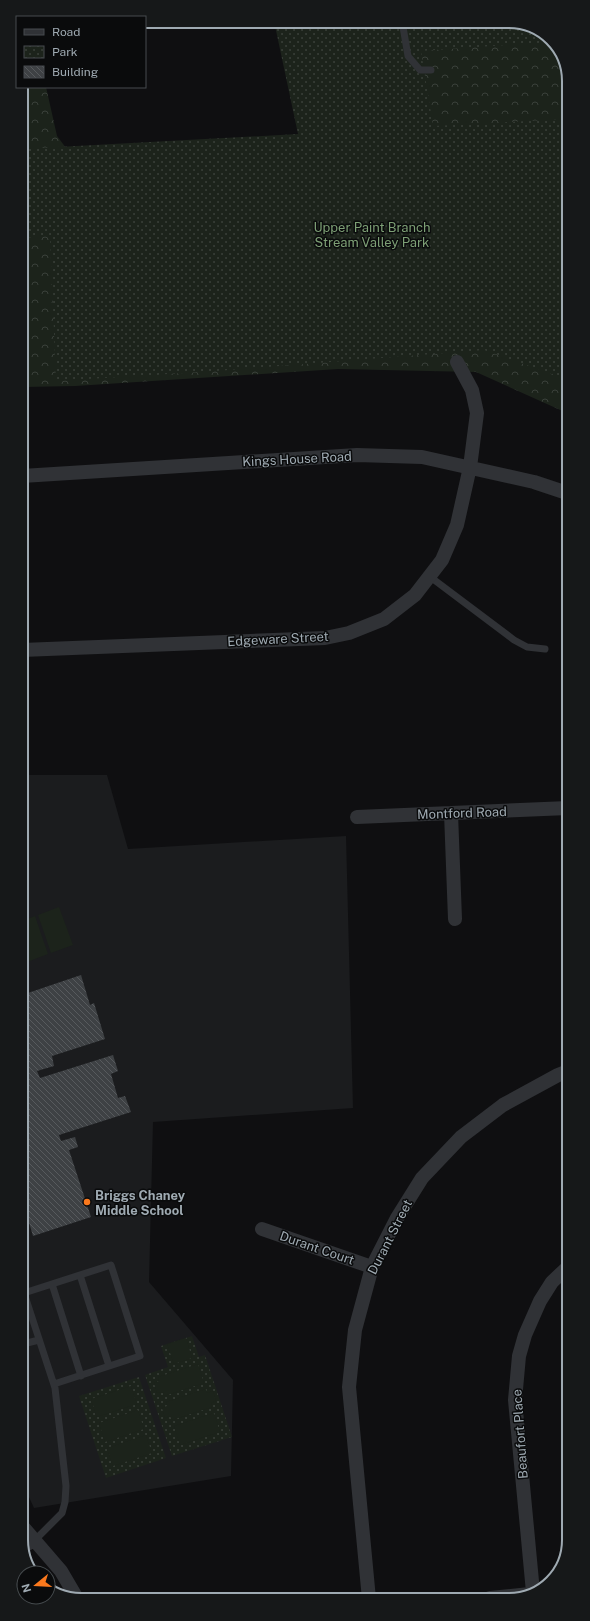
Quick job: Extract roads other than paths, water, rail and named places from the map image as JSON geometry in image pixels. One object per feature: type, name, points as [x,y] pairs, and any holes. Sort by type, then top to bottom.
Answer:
[{"type":"street","name":"Edgeware Street","points":[[28,650],[325,638],[349,632],[384,619],[415,595],[442,560],[457,526],[470,467],[477,413],[472,390],[457,362]]},
{"type":"street","name":"Kings House Road","points":[[28,476],[356,455],[422,457],[534,482],[562,491]]},
{"type":"street","name":"Montford Road","points":[[357,817],[562,808]]},
{"type":"street","points":[[451,813],[456,919]]},
{"type":"street","name":"Durant Street","points":[[368,1593],[349,1387],[355,1330],[372,1268],[396,1218],[422,1178],[461,1137],[503,1105],[562,1073]]},
{"type":"street","name":"Durant Court","points":[[262,1229],[372,1268]]},
{"type":"street","name":"Beaufort Place","points":[[533,1587],[515,1400],[519,1356],[525,1335],[540,1301],[552,1282],[562,1273]]},
{"type":"street","points":[[30,1542],[61,1571],[74,1592]]},
{"type":"lane","points":[[403,28],[408,56],[420,70],[431,70]]},
{"type":"lane","points":[[429,576],[514,640],[526,647],[545,649]]},
{"type":"lane","points":[[28,1291],[111,1264],[140,1356],[54,1384]]},
{"type":"lane","points":[[80,1275],[109,1366]]},
{"type":"lane","points":[[52,1284],[81,1376]]},
{"type":"lane","points":[[28,1307],[54,1384],[66,1486],[65,1502],[62,1513],[30,1542]]},
{"type":"lane","points":[[28,1343],[39,1340]]},
{"type":"place","name":"Briggs Chaney Middle School","points":[[87,1202]]},
{"type":"park label","name":"Upper Paint Branch Stream Valley Park","points":[[372,234]]}]
